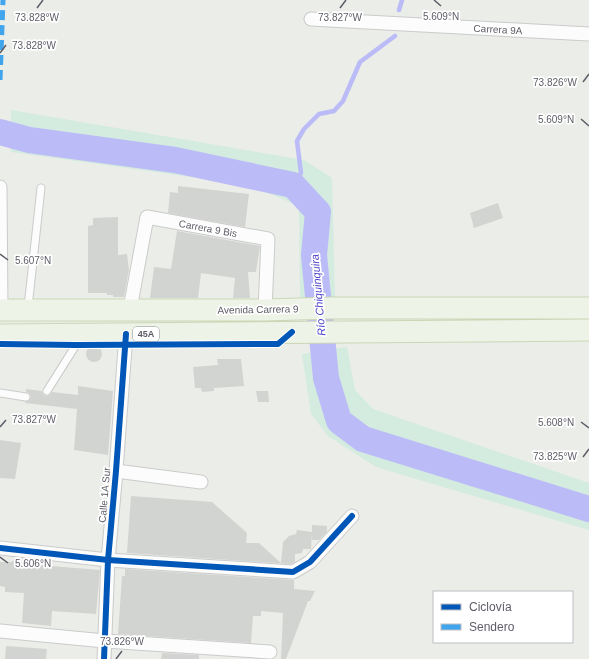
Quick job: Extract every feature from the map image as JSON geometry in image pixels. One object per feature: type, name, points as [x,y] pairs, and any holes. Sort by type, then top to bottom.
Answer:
[{"type":"main road","name":"Avenida Carrera 9","points":[[1,310],[589,308]]},
{"type":"main road","name":"45A","points":[[0,335],[589,330]]},
{"type":"street","name":"Carrera 9A","points":[[311,20],[589,34]]},
{"type":"street","points":[[0,187],[1,310]]},
{"type":"street","name":"Carrera 9 Bis","points":[[130,309],[148,217],[268,239],[265,310]]},
{"type":"street","name":"Calle 1A Sur","points":[[104,659],[108,560],[126,334]]},
{"type":"street","points":[[116,471],[201,482]]},
{"type":"street","points":[[0,548],[108,560],[293,572],[310,562],[352,516]]},
{"type":"street","points":[[0,631],[105,641],[270,652]]},
{"type":"lane","points":[[28,310],[41,188]]},
{"type":"lane","points":[[47,391],[83,334]]},
{"type":"lane","points":[[0,393],[26,397]]},
{"type":"green space","points":[[11,110],[304,160],[332,178],[335,297],[300,298],[299,206],[249,185],[11,152]]},
{"type":"green space","points":[[347,347],[355,390],[373,409],[589,483],[589,530],[376,467],[328,436],[311,414],[302,354]]},
{"type":"building","points":[[178,186],[249,194],[245,227],[168,213],[170,192],[178,193]]},
{"type":"building","points":[[498,203],[503,218],[474,228],[470,213]]},
{"type":"building","points":[[118,217],[118,255],[127,254],[129,270],[124,297],[113,297],[113,295],[107,295],[107,293],[88,293],[88,226],[93,225],[93,218]]},
{"type":"building","points":[[177,231],[260,246],[256,272],[248,272],[250,298],[233,298],[235,278],[201,273],[198,298],[150,298],[154,267],[171,269]]},
{"type":"building","points":[[94,346],[101,351],[102,354],[97,361],[94,362],[87,357],[86,354],[91,347]]},
{"type":"building","points":[[217,359],[241,359],[244,386],[214,388],[214,391],[202,392],[201,388],[195,388],[193,367],[218,365]]},
{"type":"building","points":[[78,386],[113,391],[108,455],[74,450],[77,409],[25,403],[30,400],[31,397],[29,393],[26,392],[26,389],[42,391],[46,396],[50,395],[52,392],[78,395]]},
{"type":"building","points":[[256,391],[268,391],[269,402],[258,402]]},
{"type":"building","points":[[0,440],[21,443],[15,479],[0,478]]},
{"type":"building","points":[[131,496],[212,502],[247,533],[246,543],[259,543],[281,563],[283,542],[289,536],[296,534],[297,530],[312,532],[311,549],[303,549],[302,553],[295,554],[295,562],[291,564],[127,553]]},
{"type":"building","points":[[312,525],[327,526],[327,532],[319,540],[312,540]]},
{"type":"building","points":[[12,561],[27,564],[100,570],[96,614],[52,611],[51,626],[22,623],[24,593],[5,592],[5,587],[0,586],[0,562]]},
{"type":"building","points":[[125,569],[294,580],[294,589],[315,591],[310,601],[308,601],[286,659],[281,659],[283,613],[261,611],[261,616],[253,616],[251,643],[118,634],[122,576],[125,576]]},
{"type":"building","points":[[6,646],[47,649],[46,659],[5,659]]},
{"type":"building","points":[[162,653],[199,655],[199,659],[161,659]]},
{"type":"waterway","points":[[399,10],[402,0]]},
{"type":"waterway","points":[[293,185],[301,173],[297,141],[304,129],[319,114],[334,111],[343,101],[360,62],[395,36]]},
{"type":"waterway","name":"Río Chiquinquira","points":[[0,132],[29,140],[175,160],[293,185],[318,212],[314,255],[326,378],[339,421],[363,439],[589,509]]},
{"type":"marked path","points":[[0,80],[3,0]]},
{"type":"cycle path","points":[[0,344],[278,344],[292,332]]},
{"type":"cycle path","points":[[104,659],[108,560],[126,334]]},
{"type":"cycle path","points":[[0,548],[108,560],[293,572],[310,562],[352,516]]}]
